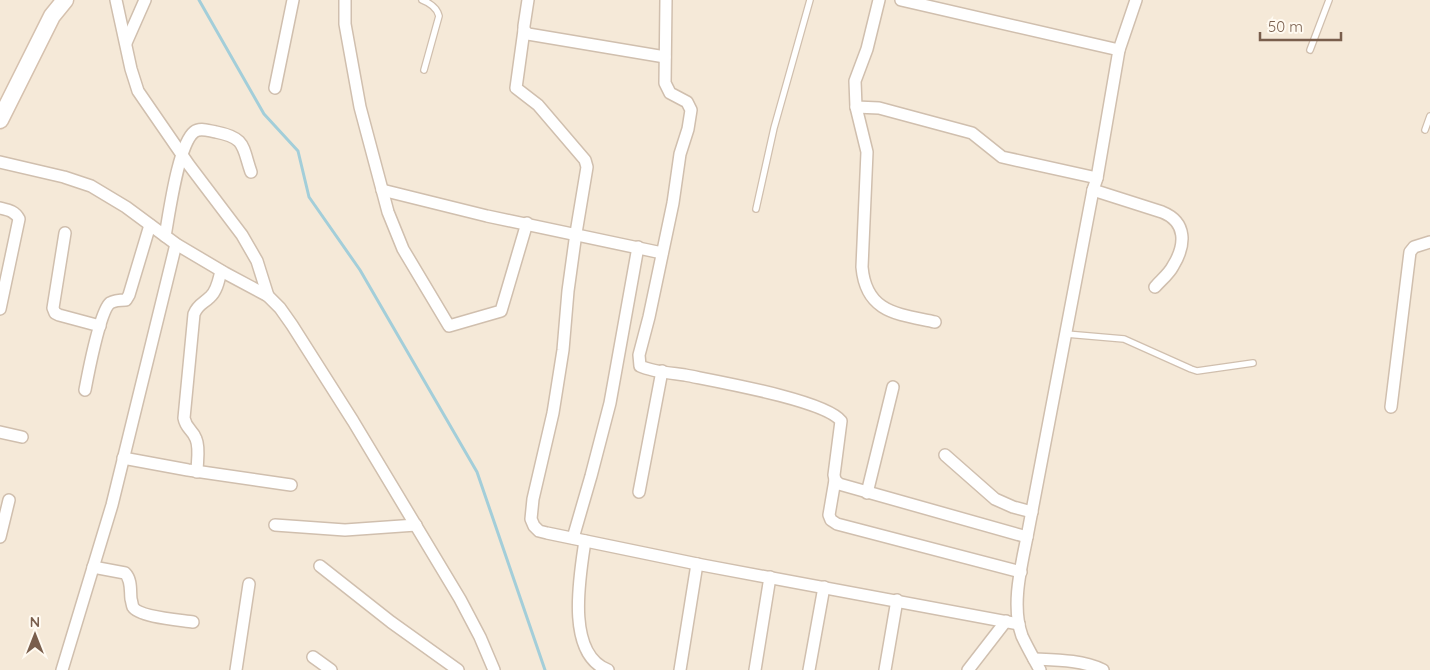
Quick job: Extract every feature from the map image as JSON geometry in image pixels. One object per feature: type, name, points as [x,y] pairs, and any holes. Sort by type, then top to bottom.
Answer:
[{"type":"street","points":[[0,120],[52,16],[65,0]]},
{"type":"street","points":[[116,0],[131,69],[138,91],[182,155],[242,234],[257,260],[268,296]]},
{"type":"street","points":[[126,43],[145,0]]},
{"type":"street","points":[[275,88],[293,0]]},
{"type":"street","points":[[345,0],[345,24],[360,107],[394,230],[403,249],[449,326],[501,312],[527,224]]},
{"type":"street","points":[[528,0],[516,88],[538,105],[585,160],[587,167],[568,291],[563,350],[555,404],[531,512],[534,526],[539,531],[697,564],[1019,624]]},
{"type":"street","points":[[666,0],[665,57],[667,89],[670,93],[687,102],[691,110],[688,129],[677,167],[673,203],[638,362],[640,366],[645,369],[726,383],[806,403],[830,412],[841,421],[834,475],[835,480],[829,515],[831,520],[837,524],[1021,572]]},
{"type":"street","points":[[879,0],[867,49],[855,81],[856,107],[867,152],[862,267],[866,289],[878,303],[892,312],[936,322]]},
{"type":"street","points":[[901,0],[1119,50]]},
{"type":"street","points":[[1103,670],[1072,662],[1037,667],[1022,636],[1018,611],[1021,572],[1027,537],[1093,190],[1097,178],[1119,50],[1136,0]]},
{"type":"street","points":[[524,30],[534,36],[665,57]]},
{"type":"street","points":[[856,107],[879,108],[972,133],[1002,157],[1097,178]]},
{"type":"street","points":[[165,236],[182,155],[189,138],[197,130],[232,136],[241,144],[251,172]]},
{"type":"street","points":[[0,162],[64,176],[91,186],[110,196],[176,244],[268,296],[280,308],[353,421],[416,525],[464,607],[480,637],[494,670]]},
{"type":"street","points":[[382,190],[662,253]]},
{"type":"street","points":[[1093,190],[1162,212],[1177,221],[1182,234],[1180,250],[1172,268],[1155,288]]},
{"type":"street","points":[[0,208],[12,211],[19,219],[0,309]]},
{"type":"street","points":[[84,390],[105,310],[113,301],[126,300],[129,295],[150,225]]},
{"type":"street","points":[[65,233],[53,308],[55,313],[65,318],[100,326]]},
{"type":"street","points":[[1391,406],[1410,252],[1414,247],[1430,242]]},
{"type":"street","points":[[62,670],[112,505],[176,244]]},
{"type":"street","points":[[573,538],[610,403],[638,247]]},
{"type":"street","points":[[197,472],[198,445],[193,434],[185,425],[184,418],[194,314],[197,307],[215,292],[221,271]]},
{"type":"street","points":[[639,492],[662,372]]},
{"type":"street","points":[[867,492],[892,387]]},
{"type":"street","points":[[0,432],[22,436]]},
{"type":"street","points":[[945,455],[995,499],[1013,507],[1032,512]]},
{"type":"street","points":[[123,458],[197,472],[291,485]]},
{"type":"street","points":[[835,480],[844,486],[1027,537]]},
{"type":"street","points":[[0,537],[9,500]]},
{"type":"street","points":[[275,525],[345,530],[416,525]]},
{"type":"street","points":[[585,541],[578,595],[579,619],[590,657],[608,670]]},
{"type":"street","points":[[680,670],[697,564]]},
{"type":"street","points":[[320,566],[391,622],[458,670]]},
{"type":"street","points":[[93,567],[125,574],[129,577],[132,602],[134,608],[138,611],[193,622]]},
{"type":"street","points":[[755,670],[770,577]]},
{"type":"street","points":[[236,670],[249,584]]},
{"type":"street","points":[[810,670],[824,587]]},
{"type":"street","points":[[884,670],[897,600]]},
{"type":"street","points":[[968,670],[1006,621]]},
{"type":"street","points":[[313,657],[331,670]]},
{"type":"lane","points":[[422,0],[432,5],[439,16],[424,70]]},
{"type":"lane","points":[[756,209],[774,128],[810,0]]},
{"type":"lane","points":[[1310,50],[1330,0]]},
{"type":"lane","points":[[1425,130],[1430,116]]},
{"type":"lane","points":[[1066,334],[1124,339],[1197,371],[1253,363]]},
{"type":"shaded area","points":[[0,0],[1430,0],[1430,670],[0,670]]},
{"type":"waterway","points":[[199,0],[264,114],[298,151],[309,197],[360,270],[477,472],[545,670]]}]
